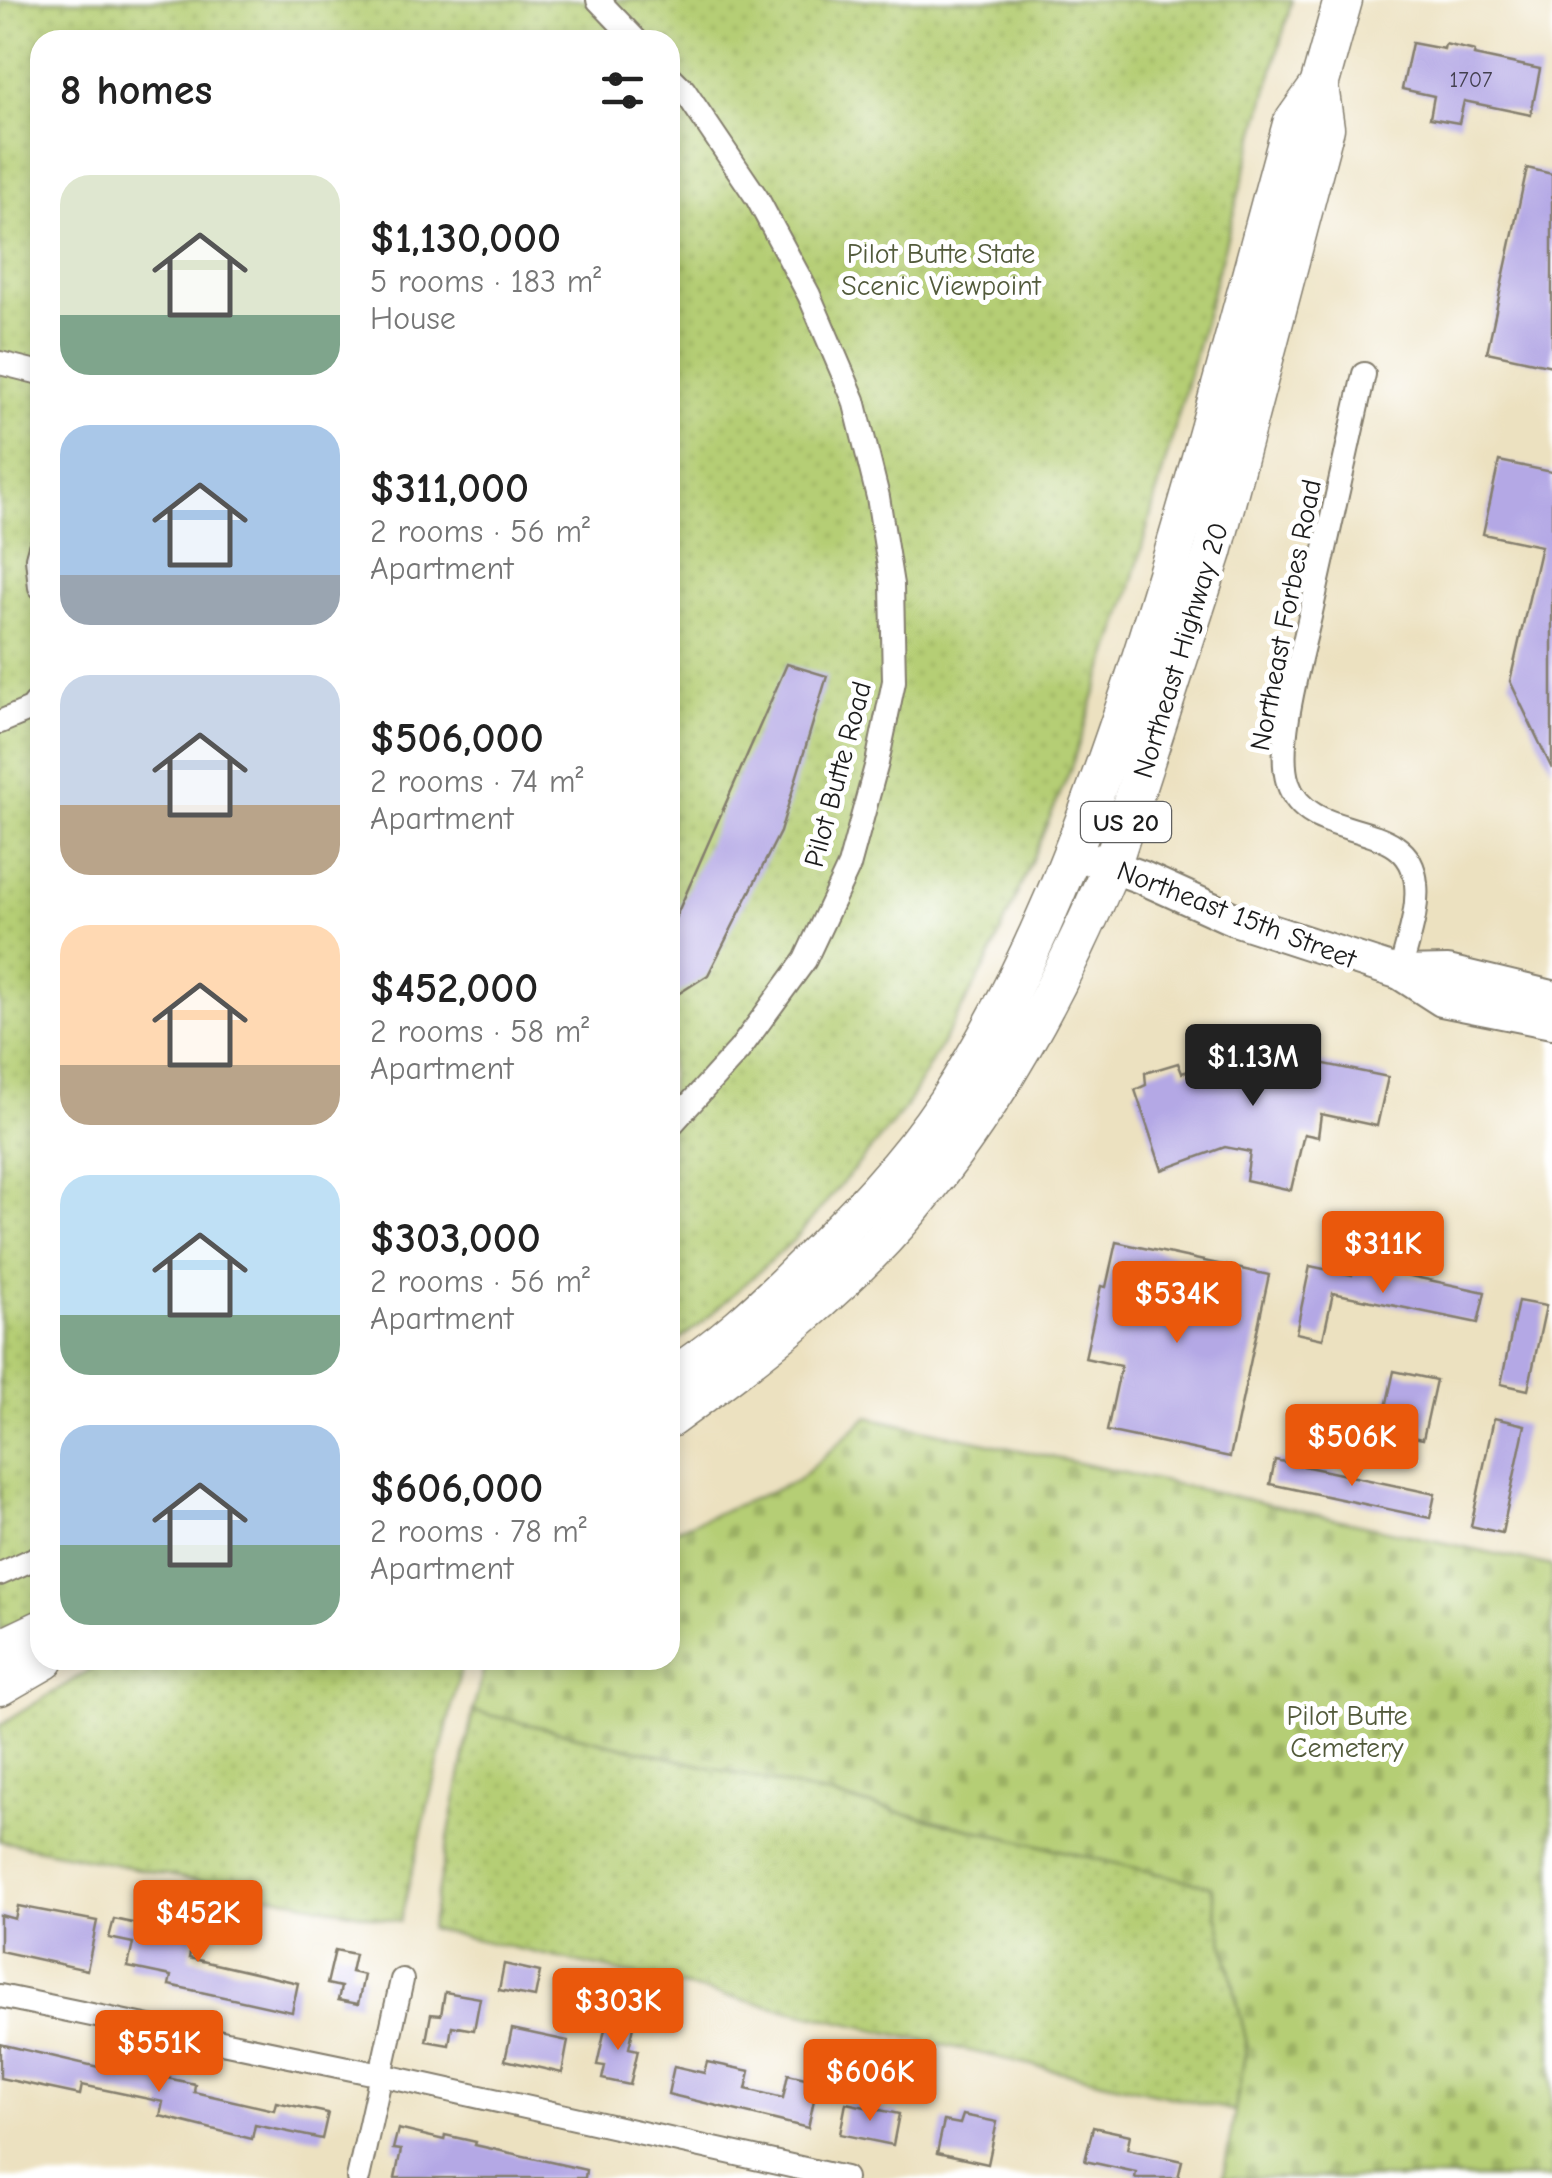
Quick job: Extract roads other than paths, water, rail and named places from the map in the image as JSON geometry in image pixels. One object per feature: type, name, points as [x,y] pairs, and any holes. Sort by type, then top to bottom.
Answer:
[{"type":"main road","name":"Northeast Highway 20","points":[[680,1370],[764,1306],[891,1176],[946,1104],[992,1026],[1074,853],[1175,555],[1292,124],[1319,86],[1343,0]]},
{"type":"main road","name":"Northeast Highway 20","points":[[680,1411],[735,1371],[826,1294],[910,1210],[970,1131],[1026,1044],[1111,866],[1213,552],[1326,128],[1319,86]]},
{"type":"main road","name":"Northeast 15th Street","points":[[1074,853],[1234,919],[1400,973],[1442,1000],[1552,1022]]},
{"type":"main road","name":"Northeast 15th Street","points":[[1400,973],[1448,972],[1552,997]]},
{"type":"main road","points":[[0,1649],[30,1635]]},
{"type":"main road","points":[[0,1686],[30,1668]]},
{"type":"street","points":[[598,0],[626,30]]},
{"type":"street","name":"Pilot Butte Road","points":[[680,86],[757,198],[809,295],[854,400],[878,497],[892,585],[894,680],[877,763],[848,866],[804,960],[739,1050],[680,1115]]},
{"type":"street","points":[[0,363],[30,371]]},
{"type":"street","name":"Northeast Forbes Road","points":[[1364,374],[1283,755],[1288,785],[1301,805],[1323,822],[1382,837],[1397,846],[1410,862],[1417,887],[1416,901],[1400,973]]},
{"type":"street","points":[[0,722],[30,710]]},
{"type":"street","points":[[0,1574],[30,1560]]},
{"type":"street","points":[[358,2178],[402,1980]]},
{"type":"street","points":[[0,1996],[381,2075],[844,2178]]},
{"type":"park label","name":"Pilot Butte State Scenic Viewpoint","points":[[941,269]]},
{"type":"park label","name":"Pilot Butte Cemetery","points":[[1347,1731]]}]
